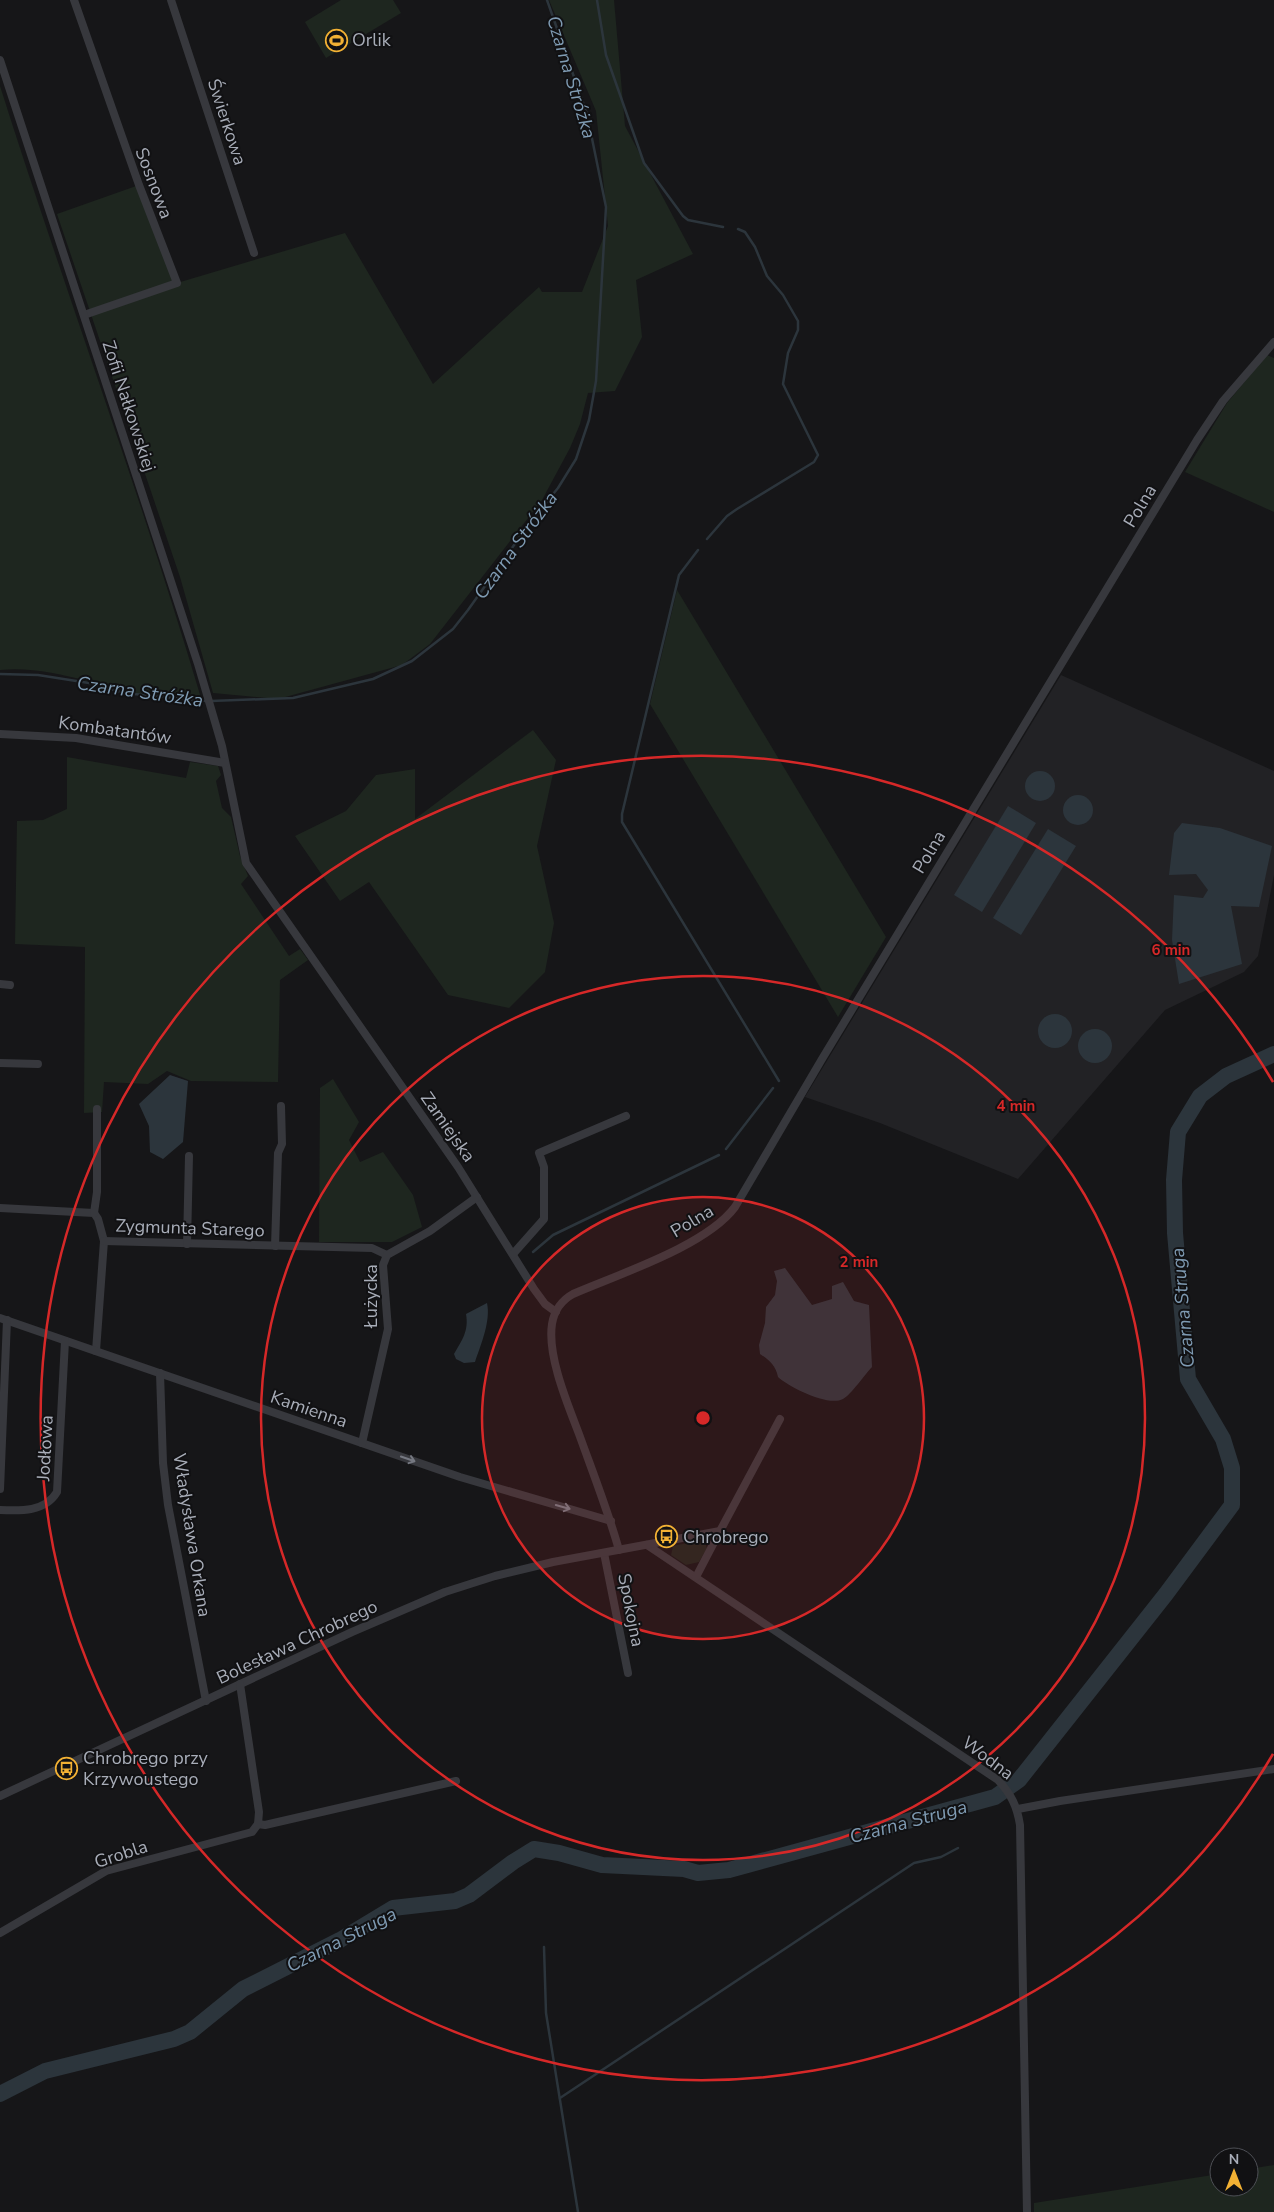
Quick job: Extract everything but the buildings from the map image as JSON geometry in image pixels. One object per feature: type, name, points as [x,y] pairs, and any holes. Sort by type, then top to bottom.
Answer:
[{"type":"street","name":"Sosnowa","points":[[74,0],[135,177],[177,283],[84,315]]},
{"type":"street","name":"Świerkowa","points":[[171,0],[254,252]]},
{"type":"street","name":"Zofii Nałkowskiej","points":[[0,60],[208,697],[225,763]]},
{"type":"street","name":"Polna","points":[[556,1312],[566,1298],[573,1294],[675,1249],[726,1220],[826,1050],[1197,440],[1223,401],[1274,342]]},
{"type":"street","name":"Kombatantów","points":[[0,734],[76,738],[225,763]]},
{"type":"street","name":"Zamiejska","points":[[225,763],[242,850],[250,869],[477,1197],[534,1289],[545,1304],[556,1312]]},
{"type":"street","points":[[0,984],[10,985]]},
{"type":"street","points":[[0,1064],[38,1064]]},
{"type":"street","name":"Zygmunta Starego","points":[[275,1246],[278,1153],[282,1144],[281,1106]]},
{"type":"street","name":"Zygmunta Starego","points":[[96,1351],[104,1240],[98,1219],[94,1213],[97,1192],[97,1109]]},
{"type":"street","points":[[513,1254],[544,1219],[544,1167],[539,1152],[626,1116]]},
{"type":"street","points":[[187,1244],[189,1156]]},
{"type":"street","name":"Łużycka","points":[[362,1443],[388,1329],[383,1265],[387,1255],[430,1230],[477,1197]]},
{"type":"street","name":"Zygmunta Starego","points":[[0,1208],[94,1213]]},
{"type":"street","name":"Zygmunta Starego","points":[[104,1240],[187,1244],[372,1248],[387,1255]]},
{"type":"street","points":[[556,1312],[552,1322],[552,1342],[561,1386],[611,1521],[619,1550],[720,1530]]},
{"type":"street","points":[[0,1490],[3,1319]]},
{"type":"street","name":"Kamienna","points":[[3,1319],[460,1477],[611,1521]]},
{"type":"street","name":"Jodłowa","points":[[0,1510],[17,1511],[39,1507],[53,1500],[57,1492],[65,1341]]},
{"type":"street","name":"Władysława Orkana","points":[[160,1373],[162,1463],[168,1505],[206,1700]]},
{"type":"street","points":[[696,1577],[780,1419]]},
{"type":"street","name":"Wodna","points":[[647,1545],[998,1780],[1012,1797],[1018,1809],[1020,1825],[1027,2212]]},
{"type":"street","name":"Bolesława Chrobrego","points":[[0,1796],[240,1684],[445,1592],[495,1576],[619,1550]]},
{"type":"street","name":"Spokojna","points":[[604,1553],[628,1673]]},
{"type":"street","points":[[240,1684],[259,1812],[258,1824]]},
{"type":"street","points":[[1018,1809],[1274,1769]]},
{"type":"street","name":"Grobla","points":[[0,1933],[106,1871],[228,1840],[252,1832],[258,1824],[274,1823],[456,1780]]},
{"type":"shaded area","name":"Orlik","points":[[341,0],[393,0],[401,13],[326,58],[305,22]]},
{"type":"shaded area","points":[[549,0],[614,0],[625,126],[693,254],[636,280],[642,337],[615,391],[588,393],[580,424],[570,448],[542,500],[430,644],[402,665],[278,699],[213,693],[180,577],[57,214],[139,185],[177,283],[345,233],[433,384],[539,287],[542,292],[582,292],[608,226],[596,111]]},
{"type":"shaded area","points":[[0,86],[153,544],[201,698],[159,698],[40,671],[0,670]]},
{"type":"shaded area","points":[[1267,355],[1274,358],[1274,512],[1185,472],[1227,403]]},
{"type":"shaded area","points":[[677,590],[886,937],[838,1017],[650,704]]},
{"type":"shaded area","points":[[1061,675],[1274,771],[1274,875],[1258,956],[1244,972],[1165,1010],[1018,1179],[880,1123],[805,1097]]},
{"type":"shaded area","points":[[533,730],[556,760],[537,846],[554,923],[545,972],[509,1008],[448,995],[369,882],[340,901],[295,836],[346,811],[376,775],[415,769],[415,819]]},
{"type":"shaded area","points":[[67,757],[186,778],[190,762],[218,766],[221,775],[216,781],[222,808],[231,817],[240,856],[248,876],[241,884],[289,956],[300,949],[308,960],[280,980],[278,1082],[191,1081],[167,1071],[148,1084],[104,1082],[102,1112],[84,1113],[85,947],[15,944],[17,821],[43,820],[67,809]]},
{"type":"shaded area","points":[[1040,771],[1051,775],[1055,786],[1051,797],[1040,801],[1029,797],[1025,786],[1029,775]]},
{"type":"shaded area","points":[[1078,795],[1089,799],[1093,810],[1089,821],[1078,825],[1067,821],[1063,810],[1067,799]]},
{"type":"shaded area","points":[[1008,806],[1036,823],[982,912],[954,895]]},
{"type":"shaded area","points":[[1182,823],[1220,828],[1272,846],[1259,907],[1231,906],[1242,964],[1179,984],[1172,940],[1174,895],[1203,898],[1208,890],[1196,874],[1169,875],[1174,833]]},
{"type":"shaded area","points":[[1048,829],[1076,846],[1021,935],[993,918]]},
{"type":"shaded area","points":[[1055,1014],[1067,1019],[1072,1031],[1067,1043],[1055,1048],[1043,1043],[1038,1031],[1043,1019]]},
{"type":"shaded area","points":[[1095,1029],[1107,1034],[1112,1046],[1107,1058],[1095,1063],[1083,1058],[1078,1046],[1083,1034]]},
{"type":"shaded area","points":[[170,1075],[188,1081],[183,1142],[163,1159],[150,1152],[149,1126],[139,1104]]},
{"type":"shaded area","points":[[333,1079],[359,1122],[349,1140],[360,1162],[383,1152],[413,1195],[422,1227],[392,1242],[319,1242],[320,1088]]},
{"type":"shaded area","points":[[785,1268],[812,1305],[832,1299],[832,1286],[843,1282],[854,1301],[869,1305],[872,1367],[843,1399],[836,1401],[819,1398],[791,1386],[778,1377],[772,1364],[760,1354],[759,1345],[765,1323],[766,1307],[775,1295],[777,1281],[774,1271]]},
{"type":"shaded area","points":[[487,1303],[487,1325],[475,1362],[464,1363],[456,1359],[454,1354],[466,1330],[466,1314]]},
{"type":"shaded area","points":[[701,1540],[707,1548],[699,1562],[686,1565],[671,1555],[673,1546]]},
{"type":"shaded area","points":[[1274,2165],[1274,2212],[1034,2212],[1034,2203],[1209,2176],[1209,2197],[1259,2197],[1259,2167]]},
{"type":"waterway","name":"Czarna Stróżka","points":[[211,701],[293,698],[373,679],[412,661],[453,629],[529,524],[558,488],[576,459],[589,420],[596,381],[606,207],[587,114],[547,0]]},
{"type":"waterway","points":[[597,0],[606,55],[644,163],[683,216],[688,220],[723,227]]},
{"type":"waterway","points":[[707,539],[727,516],[814,462],[818,455],[783,384],[788,353],[798,330],[798,321],[783,295],[767,276],[755,247],[745,232],[738,229]]},
{"type":"waterway","points":[[698,550],[679,575],[622,814],[622,822],[779,1081]]},
{"type":"waterway","name":"Czarna Stróżka","points":[[0,674],[38,675],[89,683],[124,693],[206,701]]},
{"type":"waterway","name":"Czarna Struga","points":[[0,2094],[45,2071],[174,2039],[190,2032],[243,1989],[340,1940],[393,1908],[455,1901],[469,1895],[513,1862],[534,1849],[559,1853],[602,1865],[684,1869],[698,1873],[729,1870],[995,1797],[1019,1780],[1166,1594],[1232,1505],[1232,1468],[1223,1439],[1188,1379],[1175,1233],[1174,1180],[1178,1132],[1200,1096],[1226,1076],[1274,1054]]},
{"type":"waterway","points":[[726,1149],[773,1088]]},
{"type":"waterway","points":[[533,1252],[553,1235],[719,1155]]},
{"type":"waterway","points":[[560,2098],[914,1863],[941,1857],[958,1848]]},
{"type":"waterway","points":[[544,1947],[546,2013],[578,2212]]},
{"type":"place","name":"Orlik","points":[[336,40]]},
{"type":"place","name":"Chrobrego","points":[[667,1537]]},
{"type":"place","name":"Chrobrego przy Krzywoustego","points":[[67,1768]]}]
